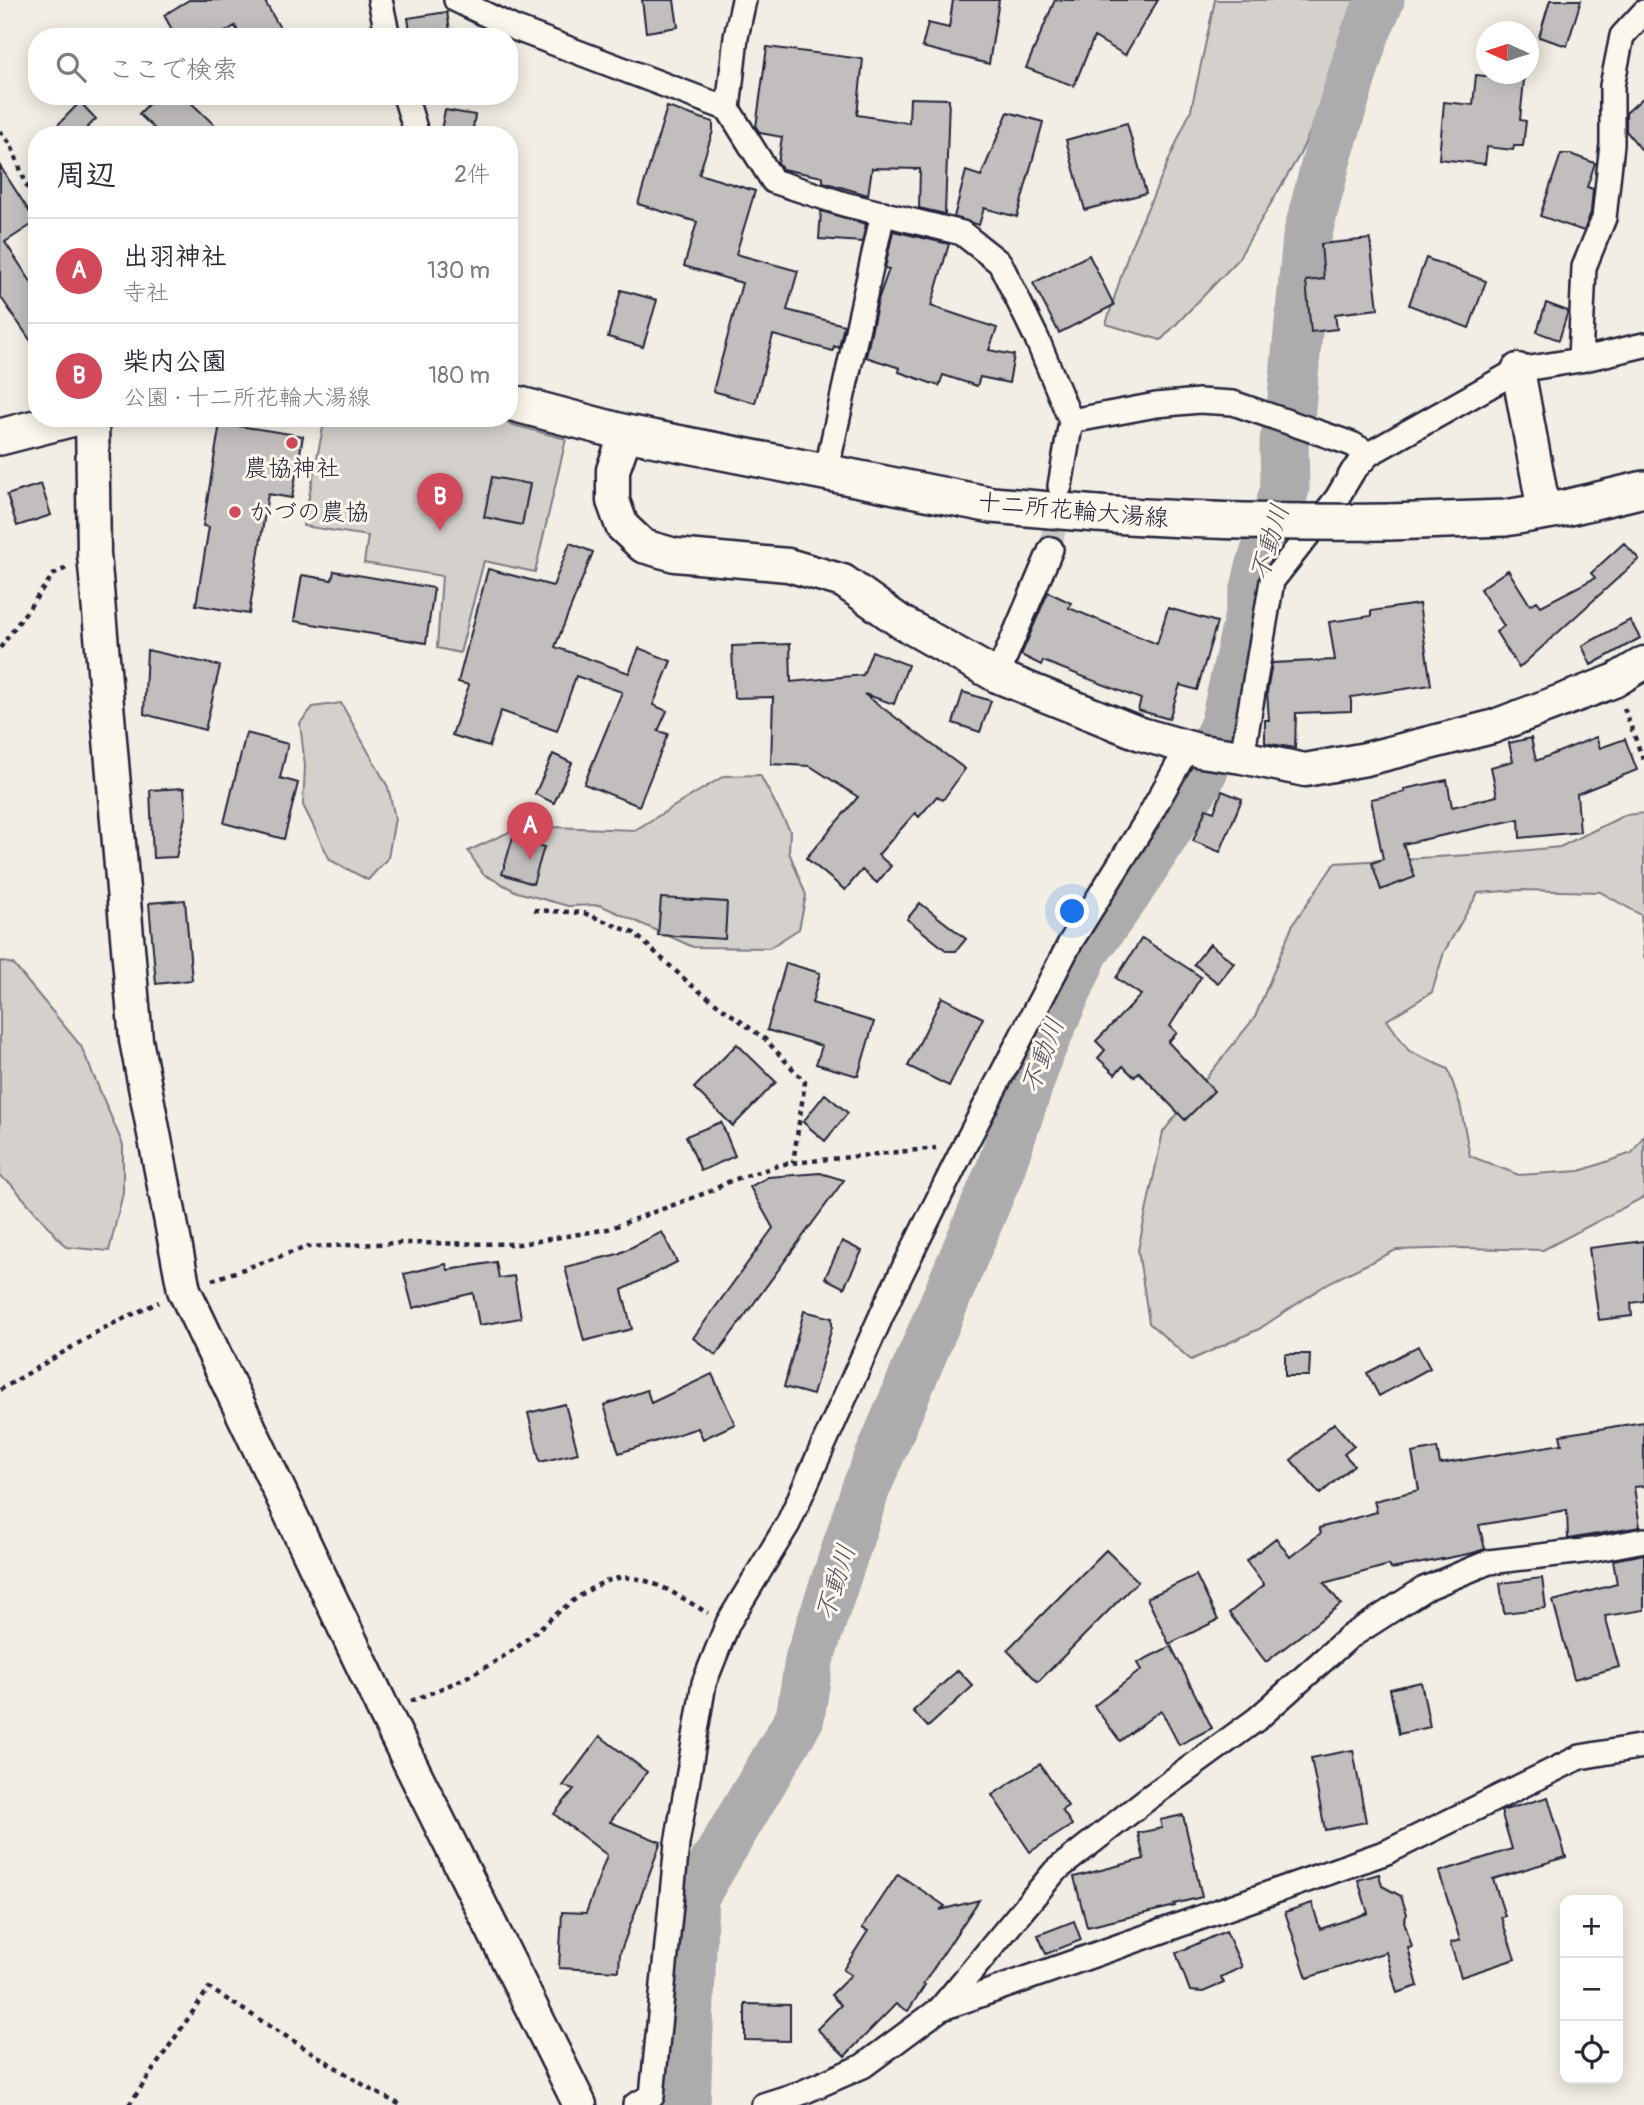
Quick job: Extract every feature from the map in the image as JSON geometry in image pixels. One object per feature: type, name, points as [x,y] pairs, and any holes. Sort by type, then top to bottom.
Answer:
[{"type":"main road","name":"十二所花輪大湯線","points":[[518,404],[626,433],[992,505],[1097,514],[1295,523],[1505,518],[1644,489]]},
{"type":"main road","points":[[0,437],[39,427]]},
{"type":"street","points":[[380,0],[386,28]]},
{"type":"street","points":[[456,0],[514,28]]},
{"type":"street","points":[[744,0],[736,37],[729,108],[773,181],[844,204],[961,233],[1000,263],[1037,339],[1071,421],[1060,486]]},
{"type":"street","points":[[1580,360],[1584,267],[1604,218],[1612,144],[1612,86],[1622,36],[1644,12]]},
{"type":"street","points":[[518,29],[729,108]]},
{"type":"street","points":[[408,105],[414,126]]},
{"type":"street","points":[[826,472],[883,214]]},
{"type":"street","points":[[635,2105],[652,2096],[677,1844],[704,1683],[728,1623],[788,1524],[892,1292],[1070,943],[1147,820],[1214,752],[1272,581],[1337,498],[1353,471],[1369,454],[1518,370],[1580,360],[1644,345]]},
{"type":"street","points":[[1518,370],[1544,511]]},
{"type":"street","points":[[1071,421],[1156,405],[1199,401],[1233,403],[1353,444],[1369,454]]},
{"type":"street","points":[[92,427],[94,554],[136,1040],[184,1290],[385,1713],[580,2105]]},
{"type":"street","points":[[626,433],[613,470],[613,501],[622,526],[643,546],[675,555],[788,565],[843,581],[901,622],[996,676],[1142,734],[1214,752],[1305,770],[1366,759],[1492,727],[1614,681],[1644,663]]},
{"type":"street","points":[[996,676],[1051,549]]},
{"type":"street","points":[[763,2105],[801,2093],[863,2066],[940,2009],[1055,1871],[1257,1718],[1348,1638],[1424,1589],[1489,1562],[1592,1550],[1644,1540]]},
{"type":"street","points":[[940,2009],[1387,1852],[1580,1757],[1644,1746]]},
{"type":"path","points":[[0,131],[11,145],[28,189]]},
{"type":"path","points":[[0,648],[53,575],[94,554]]},
{"type":"path","points":[[1614,681],[1644,762]]},
{"type":"path","points":[[534,910],[584,913],[634,933],[691,985],[765,1040],[805,1082],[793,1163]]},
{"type":"path","points":[[0,1390],[104,1328],[184,1290],[306,1247],[400,1243],[520,1244],[608,1229],[711,1191],[730,1181],[793,1163],[965,1145]]},
{"type":"path","points":[[385,1713],[453,1683],[511,1651],[596,1585],[619,1578],[644,1579],[728,1623]]},
{"type":"path","points":[[129,2105],[209,1988],[375,2092],[401,2105]]},
{"type":"shaded area","points":[[1215,0],[1369,0],[1300,154],[1237,261],[1161,340],[1106,324],[1130,248],[1191,110]]},
{"type":"shaded area","points":[[518,426],[566,439],[535,572],[484,561],[460,653],[437,648],[442,576],[364,563],[368,536],[303,526],[323,427]]},
{"type":"shaded area","points":[[341,703],[388,787],[395,818],[388,858],[368,880],[330,860],[303,805],[305,766],[300,723],[313,707]]},
{"type":"shaded area","points":[[760,775],[790,831],[789,852],[806,895],[799,929],[769,948],[693,947],[600,905],[568,906],[517,892],[483,874],[468,851],[522,826],[635,830],[724,776]]},
{"type":"shaded area","points":[[1644,813],[1644,958],[1641,915],[1600,892],[1521,890],[1478,893],[1444,952],[1432,992],[1387,1020],[1409,1051],[1448,1069],[1460,1104],[1470,1156],[1519,1175],[1580,1171],[1632,1153],[1644,1135],[1644,1197],[1543,1250],[1396,1250],[1330,1282],[1259,1329],[1191,1360],[1149,1323],[1138,1250],[1163,1132],[1255,1017],[1293,924],[1335,863],[1560,847],[1625,815]]},
{"type":"shaded area","points":[[0,961],[13,964],[81,1046],[123,1145],[123,1193],[109,1251],[66,1247],[10,1183],[0,1177]]},
{"type":"building","points":[[189,0],[264,0],[280,28],[171,28],[164,15]]},
{"type":"building","points":[[642,0],[674,0],[678,27],[646,32]]},
{"type":"building","points":[[953,0],[999,0],[989,64],[922,47],[928,23],[949,28]]},
{"type":"building","points":[[1055,0],[1158,0],[1125,55],[1094,37],[1074,86],[1026,68]]},
{"type":"building","points":[[1550,0],[1581,0],[1567,46],[1539,37]]},
{"type":"building","points":[[447,12],[450,28],[410,28],[408,18]]},
{"type":"building","points":[[767,47],[863,59],[857,115],[909,123],[910,98],[949,99],[945,214],[919,208],[920,169],[872,168],[868,195],[823,182],[823,177],[782,169],[778,163],[782,137],[760,133],[756,127]]},
{"type":"building","points":[[1476,75],[1476,84],[1524,84],[1520,120],[1526,121],[1523,146],[1514,146],[1513,150],[1487,147],[1485,164],[1439,159],[1444,102],[1473,105]]},
{"type":"building","points":[[1644,97],[1644,153],[1626,131],[1626,113]]},
{"type":"building","points":[[77,105],[83,105],[96,119],[89,126],[57,126]]},
{"type":"building","points":[[148,105],[193,105],[216,126],[152,126],[139,114]]},
{"type":"building","points":[[667,107],[713,122],[713,131],[699,174],[755,191],[736,254],[798,271],[787,310],[844,325],[839,348],[834,346],[833,351],[773,335],[755,403],[713,391],[742,283],[684,266],[697,222],[638,204]]},
{"type":"building","points":[[445,110],[475,115],[473,126],[442,126]]},
{"type":"building","points":[[1008,112],[1043,122],[1017,217],[984,208],[979,225],[954,217],[966,171],[981,176]]},
{"type":"building","points":[[1127,123],[1146,193],[1085,210],[1066,140]]},
{"type":"building","points":[[1561,154],[1570,154],[1595,163],[1587,187],[1593,189],[1591,212],[1584,231],[1540,216]]},
{"type":"building","points":[[0,166],[28,210],[28,227],[5,242],[28,277],[28,337],[0,296]]},
{"type":"building","points":[[821,211],[866,224],[862,242],[819,239]]},
{"type":"building","points":[[893,231],[949,244],[931,306],[997,328],[989,350],[1014,355],[1009,383],[980,377],[977,386],[943,375],[939,386],[899,372],[900,368],[866,357],[878,300],[889,269],[885,268]]},
{"type":"building","points":[[1370,239],[1378,309],[1335,314],[1337,329],[1311,332],[1306,281],[1324,279],[1321,244]]},
{"type":"building","points":[[1089,255],[1114,305],[1059,333],[1033,283]]},
{"type":"building","points":[[1426,258],[1486,281],[1469,328],[1409,305]]},
{"type":"building","points":[[621,290],[657,300],[643,347],[608,337]]},
{"type":"building","points":[[1546,303],[1568,311],[1559,340],[1537,332]]},
{"type":"building","name":"かづの農協","points":[[219,427],[246,427],[303,436],[292,498],[268,494],[249,614],[196,605],[209,527],[203,526]]},
{"type":"building","points":[[492,477],[530,484],[522,525],[484,517]]},
{"type":"building","points":[[41,484],[51,515],[17,526],[7,495]]},
{"type":"building","points":[[570,543],[593,552],[555,647],[629,673],[639,648],[671,661],[653,705],[667,711],[658,731],[668,734],[639,806],[584,784],[622,692],[576,676],[557,731],[501,711],[489,747],[452,735],[469,685],[458,682],[488,569],[553,586]]},
{"type":"building","points":[[1624,543],[1639,559],[1519,668],[1496,632],[1504,626],[1480,589],[1508,570],[1530,605],[1537,601],[1541,606],[1595,578],[1591,573]]},
{"type":"building","points":[[334,571],[434,588],[426,643],[294,621],[302,575],[332,580]]},
{"type":"building","points":[[1048,592],[1071,603],[1069,608],[1157,644],[1168,608],[1217,622],[1197,690],[1180,685],[1169,719],[1138,710],[1141,699],[1043,661],[1041,665],[1021,655]]},
{"type":"building","points":[[1419,604],[1431,685],[1351,697],[1351,711],[1296,713],[1295,748],[1265,743],[1265,720],[1269,720],[1267,692],[1272,663],[1335,660],[1329,622],[1371,616],[1371,611]]},
{"type":"building","points":[[1630,620],[1640,638],[1591,665],[1582,646]]},
{"type":"building","points":[[790,644],[791,682],[863,675],[872,651],[908,665],[894,704],[864,694],[965,769],[943,800],[937,796],[919,817],[915,813],[878,855],[891,866],[877,883],[862,870],[845,890],[806,858],[858,797],[810,766],[771,764],[773,697],[734,698],[732,646]]},
{"type":"building","points":[[147,650],[220,666],[205,730],[144,714]]},
{"type":"building","points":[[963,692],[991,701],[980,732],[953,723]]},
{"type":"building","points":[[246,733],[288,744],[280,778],[298,783],[284,839],[224,823]]},
{"type":"building","points":[[1596,737],[1600,748],[1625,739],[1637,770],[1577,794],[1580,832],[1520,838],[1519,819],[1403,844],[1415,877],[1381,890],[1372,863],[1383,859],[1371,799],[1447,780],[1452,807],[1497,796],[1491,767],[1513,761],[1509,743],[1531,738],[1536,761]]},
{"type":"building","points":[[553,754],[572,763],[554,803],[535,794]]},
{"type":"building","points":[[184,788],[186,813],[176,857],[153,858],[150,790]]},
{"type":"building","points":[[1222,791],[1242,799],[1220,852],[1193,841],[1206,809],[1214,812]]},
{"type":"building","points":[[513,837],[544,847],[533,884],[502,874]]},
{"type":"building","points":[[661,898],[727,902],[725,939],[658,935]]},
{"type":"building","points":[[185,900],[192,980],[156,984],[149,903]]},
{"type":"building","points":[[920,903],[966,939],[956,951],[947,951],[907,919]]},
{"type":"building","points":[[1142,938],[1201,977],[1170,1026],[1177,1033],[1168,1042],[1214,1091],[1185,1120],[1139,1072],[1134,1077],[1123,1066],[1115,1074],[1098,1058],[1105,1050],[1096,1041],[1141,995],[1116,978]]},
{"type":"building","points":[[1210,944],[1234,963],[1218,983],[1194,964]]},
{"type":"building","points":[[786,963],[820,973],[812,1003],[874,1022],[858,1076],[816,1064],[822,1046],[767,1030]]},
{"type":"building","points":[[942,997],[983,1018],[949,1086],[908,1066]]},
{"type":"building","points":[[737,1044],[776,1082],[733,1126],[694,1088]]},
{"type":"building","points":[[825,1094],[848,1113],[825,1141],[803,1122]]},
{"type":"building","points":[[721,1122],[735,1156],[701,1171],[686,1136]]},
{"type":"building","points":[[820,1173],[844,1180],[716,1355],[693,1338],[773,1228],[750,1187],[768,1177]]},
{"type":"building","points":[[662,1232],[677,1262],[622,1290],[632,1329],[584,1341],[565,1267],[618,1254]]},
{"type":"building","points":[[842,1241],[862,1251],[844,1288],[825,1278]]},
{"type":"building","points":[[1644,1241],[1644,1301],[1631,1303],[1632,1316],[1599,1320],[1589,1248]]},
{"type":"building","points":[[496,1262],[499,1278],[514,1276],[521,1318],[479,1325],[473,1293],[413,1308],[404,1274],[446,1264],[448,1270]]},
{"type":"building","points":[[804,1311],[832,1318],[832,1327],[813,1395],[784,1387]]},
{"type":"building","points":[[1418,1346],[1430,1368],[1379,1396],[1367,1373]]},
{"type":"building","points":[[1285,1354],[1310,1354],[1309,1376],[1285,1376]]},
{"type":"building","points":[[712,1374],[735,1424],[703,1439],[698,1428],[619,1453],[604,1405],[647,1390],[651,1403]]},
{"type":"building","points":[[565,1404],[578,1453],[540,1462],[528,1413]]},
{"type":"building","points":[[1644,1422],[1644,1486],[1634,1487],[1640,1527],[1568,1539],[1567,1510],[1479,1525],[1485,1549],[1391,1569],[1389,1565],[1324,1583],[1341,1604],[1266,1662],[1229,1613],[1264,1585],[1246,1561],[1276,1538],[1290,1557],[1321,1533],[1319,1528],[1377,1512],[1374,1501],[1419,1490],[1412,1453],[1437,1448],[1440,1464],[1562,1444],[1560,1435]]},
{"type":"building","points":[[1334,1423],[1354,1446],[1344,1454],[1354,1465],[1320,1494],[1291,1460]]},
{"type":"building","points":[[1106,1550],[1138,1581],[1038,1682],[1007,1650]]},
{"type":"building","points":[[1644,1554],[1644,1610],[1605,1616],[1619,1667],[1574,1679],[1553,1601],[1617,1584],[1613,1560]]},
{"type":"building","points":[[1196,1575],[1218,1620],[1169,1644],[1147,1598]]},
{"type":"building","points":[[1542,1578],[1546,1608],[1504,1613],[1500,1583]]},
{"type":"building","points":[[1171,1646],[1212,1728],[1179,1745],[1161,1710],[1120,1741],[1094,1706],[1141,1670],[1137,1663]]},
{"type":"building","points":[[958,1670],[973,1686],[928,1727],[913,1711]]},
{"type":"building","points":[[1421,1682],[1430,1727],[1399,1734],[1390,1689]]},
{"type":"building","points":[[600,1736],[647,1772],[610,1822],[661,1842],[620,1953],[619,1971],[559,1968],[562,1912],[586,1913],[607,1855],[554,1814],[574,1789],[563,1786]]},
{"type":"building","points":[[1353,1750],[1366,1822],[1325,1830],[1311,1758]]},
{"type":"building","points":[[1040,1764],[1068,1806],[1062,1810],[1072,1825],[1030,1852],[992,1795]]},
{"type":"building","points":[[1548,1797],[1566,1857],[1493,1879],[1505,1916],[1501,1917],[1515,1959],[1461,1977],[1450,1943],[1460,1940],[1439,1872],[1512,1849],[1501,1811]]},
{"type":"building","points":[[1183,1815],[1202,1897],[1087,1927],[1074,1877],[1144,1859],[1138,1833],[1162,1828],[1160,1820]]},
{"type":"building","points":[[898,1874],[945,1906],[940,1910],[979,1900],[908,2011],[896,2004],[845,2056],[817,2029],[841,2005],[831,1995],[851,1975],[843,1970],[868,1931],[862,1928]]},
{"type":"building","points":[[1379,1874],[1382,1886],[1401,1896],[1407,1914],[1404,1921],[1412,1947],[1408,1948],[1418,1986],[1397,1993],[1386,1952],[1307,1978],[1285,1912],[1312,1903],[1320,1929],[1368,1913],[1358,1880]]},
{"type":"building","points":[[1074,1921],[1081,1940],[1046,1954],[1038,1935]]},
{"type":"building","points":[[1226,1931],[1242,1967],[1221,1977],[1224,1983],[1203,1992],[1190,1991],[1176,1953]]},
{"type":"building","points":[[745,2004],[790,2005],[790,2041],[745,2040]]},
{"type":"waterway","name":"不動川","points":[[686,2105],[694,1897],[800,1718],[809,1660],[866,1488],[999,1173],[1040,1052],[1085,951],[1126,895],[1198,782],[1224,725],[1259,571],[1285,489],[1284,441],[1290,419],[1307,237],[1327,158],[1364,37],[1380,0]]},
{"type":"tunnel","points":[[1051,549],[1058,499]]},
{"type":"place","name":"農協神社","points":[[292,443]]},
{"type":"place","name":"かづの農協","points":[[235,512]]},
{"type":"place","name":"柴内公園","points":[[440,531]]},
{"type":"place","name":"出羽神社","points":[[530,860]]}]
